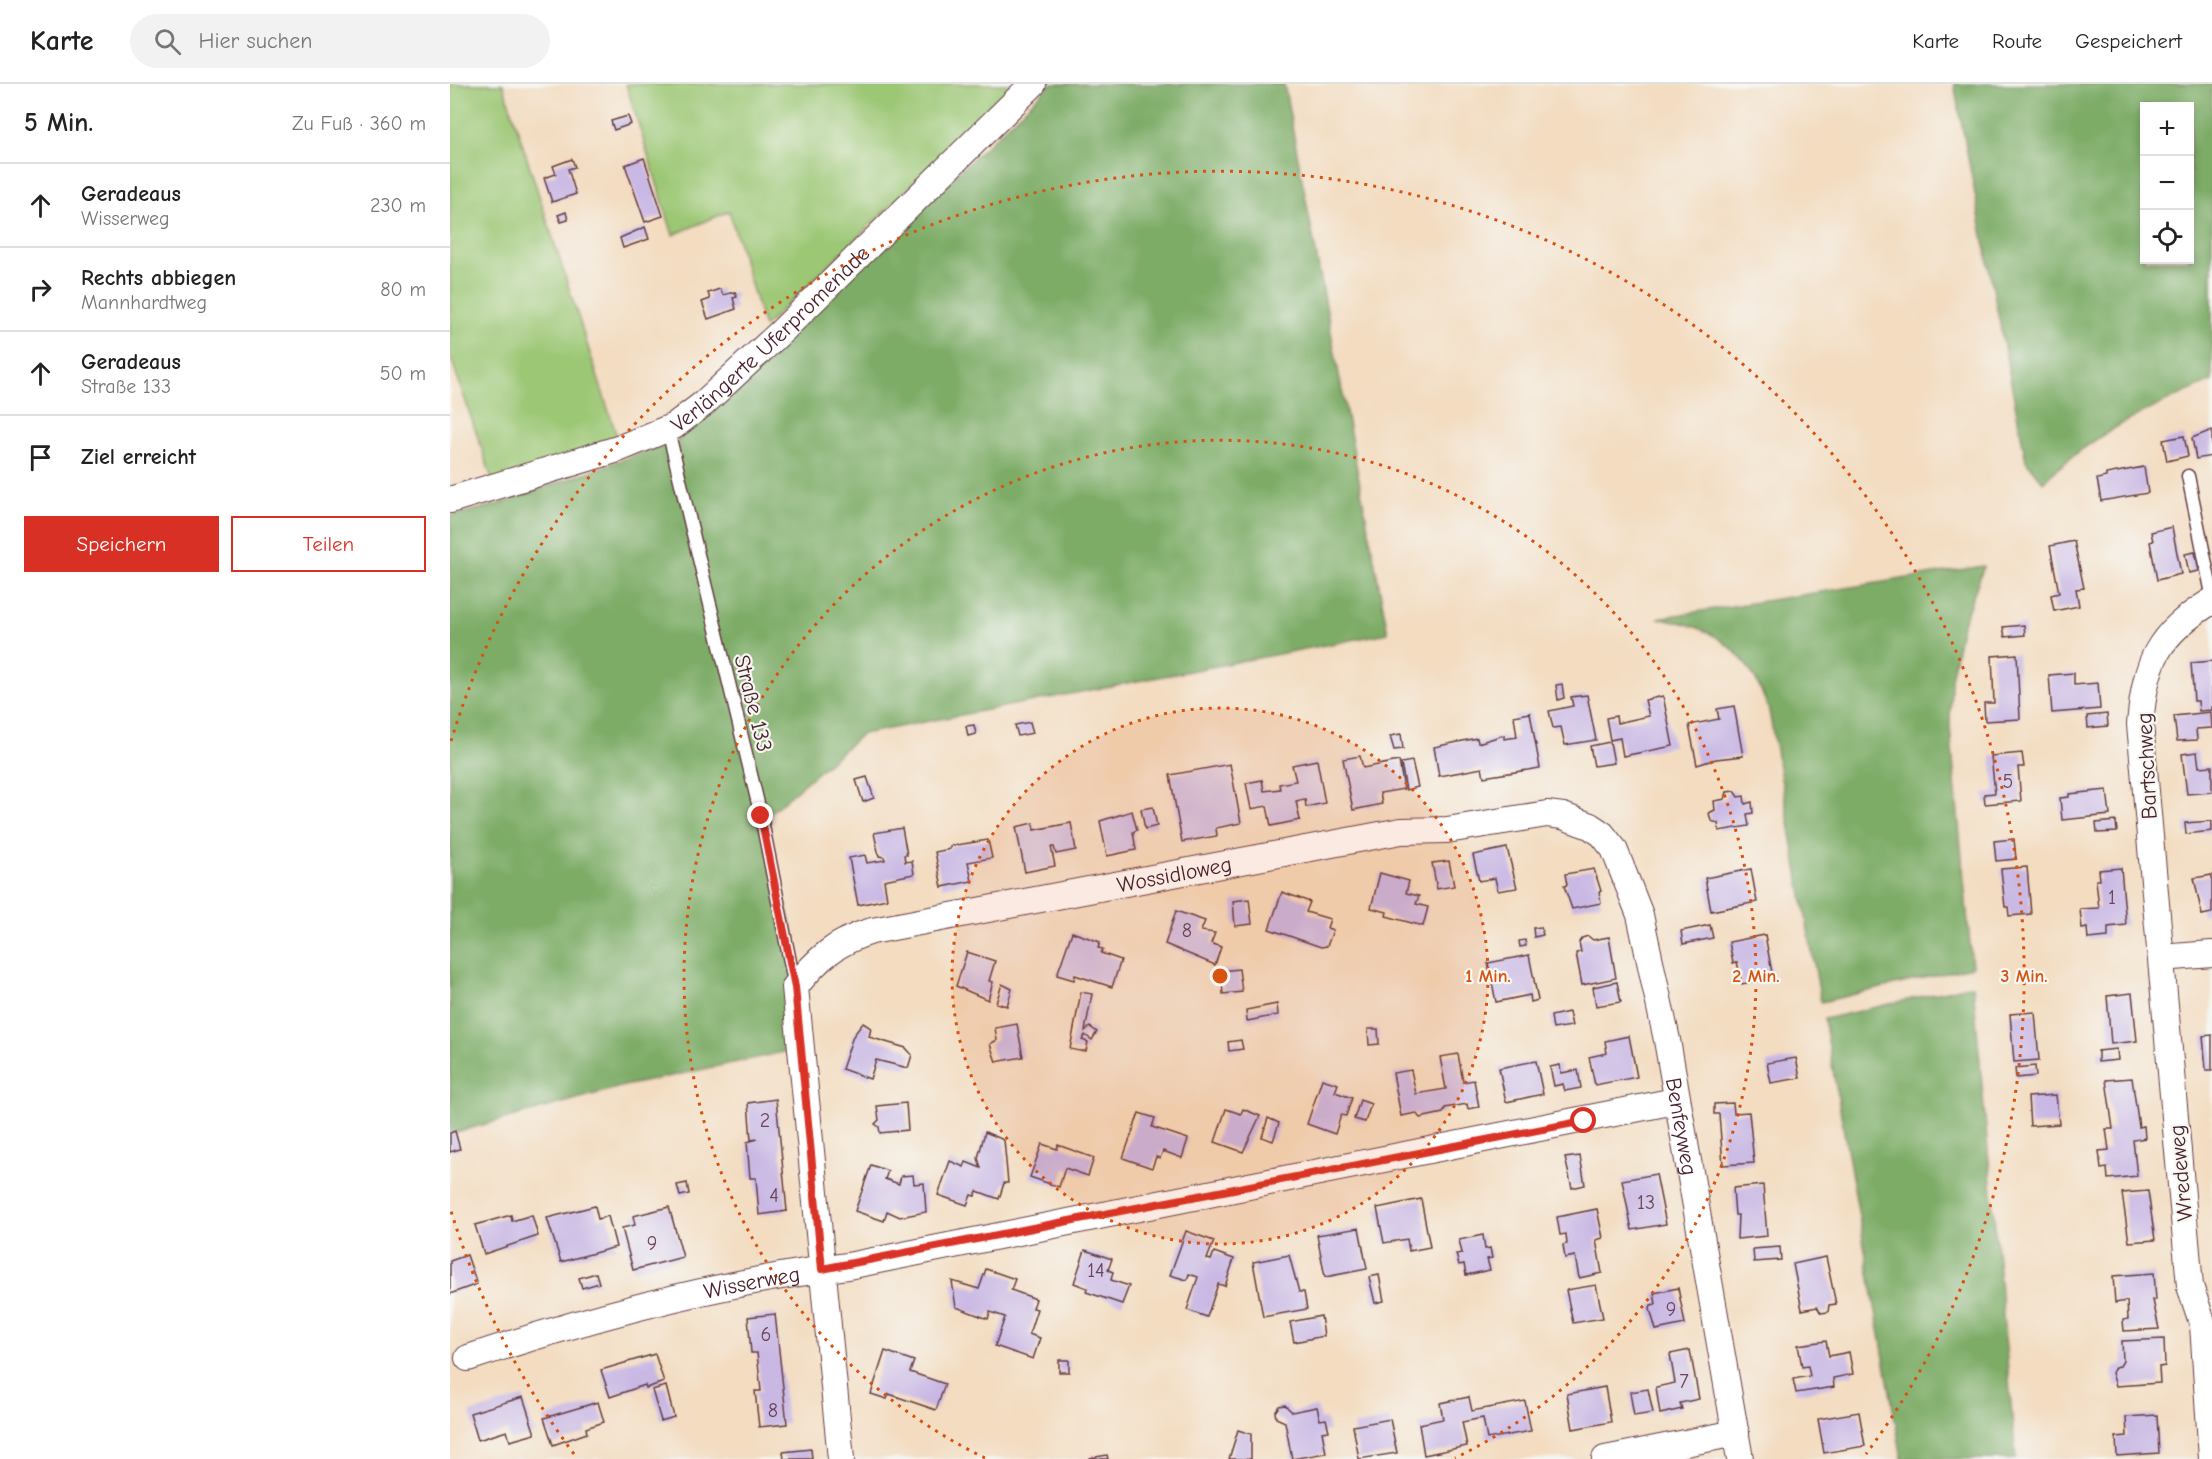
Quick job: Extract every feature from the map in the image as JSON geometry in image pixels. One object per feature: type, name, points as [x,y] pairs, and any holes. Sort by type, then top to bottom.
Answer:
[{"type":"street","name":"Verlängerte Uferpromenade","points":[[450,500],[618,449],[668,430],[704,404],[782,331],[1033,84]]},
{"type":"street","name":"Bartschweg","points":[[2161,958],[2140,724],[2144,687],[2155,654],[2172,630],[2212,601]]},
{"type":"street","name":"Wossidloweg","points":[[795,987],[814,963],[831,948],[853,936],[872,931],[1401,831],[1447,830],[1547,814],[1573,819]]},
{"type":"street","name":"Benfeyweg","points":[[1573,819],[1602,834],[1614,849],[1640,915],[1667,1040],[1740,1459]]},
{"type":"street","points":[[2161,958],[2212,954]]},
{"type":"street","name":"Wredeweg","points":[[2161,958],[2190,1286],[2207,1325],[2212,1459]]},
{"type":"street","points":[[795,987],[841,1459]]},
{"type":"street","name":"Wisserweg","points":[[468,1358],[628,1309],[801,1270],[822,1269],[1676,1101]]},
{"type":"street","points":[[1605,1459],[1736,1433]]},
{"type":"lane","name":"Straße 133","points":[[668,430],[761,816],[795,987]]},
{"type":"lane","points":[[2188,476],[2212,594]]},
{"type":"green space","points":[[450,84],[503,84],[618,440],[494,485],[450,355]]},
{"type":"green space","points":[[626,84],[1017,84],[764,327],[729,211],[673,235]]},
{"type":"green space","points":[[1051,84],[1284,84],[1388,633],[862,734],[771,812],[764,821],[794,938],[789,1051],[624,1086],[450,1134],[450,516],[499,504],[649,450],[674,444]]},
{"type":"green space","points":[[1954,84],[2212,84],[2212,381],[2143,412],[2102,435],[2043,482],[2026,461]]},
{"type":"green space","points":[[1984,566],[1961,629],[1951,679],[1950,727],[1972,967],[1821,1002],[1769,711],[1761,691],[1752,674],[1729,646],[1698,628],[1658,618]]},
{"type":"green space","points":[[1973,985],[2016,1459],[1902,1459],[1824,1019]]},
{"type":"building","points":[[628,116],[631,124],[614,130],[611,121]]},
{"type":"building","points":[[644,158],[663,216],[645,222],[625,165]]},
{"type":"building","points":[[572,159],[575,167],[568,169],[576,194],[552,202],[544,178],[556,174],[553,166]]},
{"type":"building","points":[[566,212],[568,220],[561,222],[558,215]]},
{"type":"building","points":[[645,227],[649,239],[623,248],[620,238]]},
{"type":"building","points":[[720,289],[723,295],[735,292],[737,297],[733,298],[736,309],[708,319],[702,302],[710,299],[708,293]]},
{"type":"building","points":[[2212,430],[2212,456],[2196,459],[2192,438]]},
{"type":"building","points":[[2184,436],[2188,456],[2167,461],[2163,440]]},
{"type":"building","points":[[2144,467],[2148,493],[2101,501],[2097,479],[2106,477],[2106,474]]},
{"type":"building","points":[[2172,527],[2181,574],[2157,580],[2150,542],[2153,541],[2151,532]]},
{"type":"building","points":[[2074,541],[2084,588],[2076,589],[2079,606],[2054,611],[2051,595],[2059,593],[2050,546]]},
{"type":"building","points":[[2195,552],[2199,571],[2189,573],[2185,554]]},
{"type":"building","points":[[2024,625],[2025,635],[2005,637],[2003,627]]},
{"type":"building","points":[[2017,654],[2020,719],[1985,721],[1984,703],[1994,703],[1992,656]]},
{"type":"building","points":[[2212,661],[2212,710],[2199,711],[2198,701],[2194,701],[2191,663]]},
{"type":"building","points":[[2074,673],[2074,685],[2098,683],[2100,709],[2052,713],[2049,675]]},
{"type":"building","points":[[1562,684],[1564,698],[1558,700],[1556,685]]},
{"type":"building","points":[[1587,695],[1596,740],[1565,745],[1561,727],[1553,728],[1549,711],[1573,706],[1571,697]]},
{"type":"building","points":[[1663,696],[1673,746],[1623,756],[1620,738],[1610,740],[1606,718],[1616,716],[1617,723],[1649,716],[1645,700]]},
{"type":"building","points":[[1734,706],[1743,756],[1716,759],[1697,765],[1689,725],[1719,719],[1717,709]]},
{"type":"building","points":[[2211,712],[2212,728],[2196,729],[2197,740],[2177,741],[2174,716]]},
{"type":"building","points":[[1530,713],[1540,768],[1484,777],[1482,768],[1439,776],[1434,747],[1477,738],[1478,743],[1504,735],[1504,739],[1517,737],[1514,716]]},
{"type":"building","points":[[2107,714],[2108,726],[2088,728],[2087,716]]},
{"type":"building","points":[[1030,722],[1033,733],[1018,736],[1015,725]]},
{"type":"building","points":[[974,725],[976,734],[968,736],[966,726]]},
{"type":"building","points":[[1401,734],[1403,749],[1394,750],[1390,736]]},
{"type":"building","points":[[1610,742],[1614,763],[1594,766],[1590,746]]},
{"type":"building","points":[[2197,752],[2199,767],[2212,766],[2212,792],[2187,794],[2182,754]]},
{"type":"building","points":[[2022,753],[2024,767],[2018,767],[2021,801],[1985,804],[1984,794],[1995,793],[1991,756]]},
{"type":"building","points":[[1360,756],[1363,768],[1399,761],[1404,789],[1380,793],[1382,804],[1353,810],[1343,759]]},
{"type":"building","points":[[1317,760],[1325,803],[1306,807],[1305,799],[1296,801],[1300,820],[1271,826],[1267,806],[1251,809],[1246,783],[1262,780],[1264,791],[1280,789],[1279,784],[1296,781],[1292,765]]},
{"type":"building","points":[[1412,761],[1418,787],[1406,790],[1401,763]]},
{"type":"building","points":[[1230,764],[1241,823],[1216,828],[1217,836],[1182,842],[1170,775]]},
{"type":"building","points":[[867,777],[874,798],[863,802],[856,780]]},
{"type":"building","points":[[2107,790],[2110,815],[2062,820],[2060,798],[2069,797],[2069,794]]},
{"type":"building","points":[[1734,791],[1738,797],[1744,796],[1745,804],[1752,802],[1753,813],[1747,814],[1749,826],[1719,831],[1718,823],[1711,821],[1709,813],[1715,810],[1714,801],[1725,799],[1727,792]]},
{"type":"building","points":[[1153,807],[1157,826],[1145,829],[1141,809]]},
{"type":"building","points":[[1132,811],[1137,830],[1133,832],[1136,850],[1107,856],[1100,821]]},
{"type":"building","points":[[2116,821],[2117,832],[2097,833],[2096,823]]},
{"type":"building","points":[[2212,821],[2212,831],[2186,834],[2185,823]]},
{"type":"building","points":[[1033,823],[1034,830],[1071,823],[1076,850],[1056,854],[1054,847],[1051,847],[1055,866],[1025,872],[1016,827]]},
{"type":"building","points":[[902,828],[907,855],[904,855],[905,862],[912,861],[914,874],[884,880],[887,899],[858,905],[849,858],[865,855],[867,863],[885,860],[884,857],[879,856],[874,833]]},
{"type":"building","points":[[2014,839],[2016,859],[1996,861],[1994,841]]},
{"type":"building","points":[[988,840],[992,858],[968,862],[972,881],[942,887],[935,852],[950,849],[950,846]]},
{"type":"building","points":[[1507,848],[1517,888],[1498,891],[1495,878],[1479,881],[1473,855]]},
{"type":"building","points":[[1449,861],[1454,886],[1437,889],[1432,863]]},
{"type":"building","points":[[2027,867],[2031,914],[2009,916],[2008,907],[2005,907],[2001,869]]},
{"type":"building","points":[[2121,868],[2126,925],[2108,927],[2108,937],[2088,939],[2087,928],[2082,929],[2080,909],[2099,908],[2096,880],[2100,880],[2099,870]]},
{"type":"building","points":[[1594,869],[1601,891],[1599,892],[1601,903],[1572,909],[1564,886],[1567,885],[1565,874]]},
{"type":"building","points":[[1751,869],[1757,902],[1711,911],[1705,878]]},
{"type":"building","points":[[1380,873],[1409,881],[1406,893],[1419,896],[1416,904],[1428,907],[1423,926],[1386,916],[1387,912],[1371,908]]},
{"type":"building","points":[[2212,875],[2212,913],[2202,915],[2194,878]]},
{"type":"building","points":[[1282,892],[1310,902],[1306,912],[1330,919],[1327,928],[1333,930],[1327,946],[1321,947],[1269,929]]},
{"type":"building","points":[[1249,899],[1252,924],[1235,926],[1233,901]]},
{"type":"building","points":[[1176,911],[1205,921],[1201,931],[1215,933],[1211,943],[1221,947],[1215,965],[1165,944]]},
{"type":"building","points":[[1710,925],[1713,938],[1683,944],[1681,931]]},
{"type":"building","points":[[1541,927],[1543,935],[1534,937],[1533,928]]},
{"type":"building","points":[[1072,932],[1100,942],[1098,948],[1103,949],[1101,953],[1121,960],[1112,987],[1075,975],[1074,980],[1057,975]]},
{"type":"building","points":[[1765,935],[1773,978],[1742,984],[1737,962],[1733,963],[1729,942]]},
{"type":"building","points":[[1588,936],[1593,940],[1609,937],[1616,978],[1582,985],[1576,953],[1581,952],[1579,942]]},
{"type":"building","points":[[1525,940],[1526,946],[1520,947],[1519,941]]},
{"type":"building","points":[[967,952],[995,961],[989,981],[993,982],[988,1000],[956,986]]},
{"type":"building","points":[[1529,955],[1538,1000],[1531,1002],[1530,995],[1496,1002],[1488,963]]},
{"type":"building","points":[[1239,969],[1242,992],[1223,994],[1221,971]]},
{"type":"building","points":[[1617,982],[1621,1002],[1596,1006],[1593,987]]},
{"type":"building","points":[[1002,984],[1012,989],[1007,1006],[996,1003]]},
{"type":"building","points":[[1081,992],[1092,994],[1085,1031],[1090,1027],[1097,1032],[1092,1040],[1085,1035],[1082,1040],[1088,1042],[1086,1051],[1070,1049]]},
{"type":"building","points":[[2132,993],[2137,1041],[2111,1044],[2107,996]]},
{"type":"building","points":[[1277,1004],[1278,1015],[1247,1021],[1246,1010]]},
{"type":"building","points":[[1569,1012],[1572,1026],[1553,1029],[1551,1016]]},
{"type":"building","points":[[2035,1012],[2039,1060],[2014,1062],[2010,1014]]},
{"type":"building","points":[[863,1023],[871,1028],[869,1037],[906,1048],[912,1055],[908,1068],[876,1060],[870,1079],[842,1069],[853,1036]]},
{"type":"building","points":[[1017,1024],[1023,1057],[996,1062],[990,1044],[997,1040],[995,1028]]},
{"type":"building","points":[[1368,1029],[1378,1029],[1379,1044],[1369,1045]]},
{"type":"building","points":[[2212,1035],[2212,1070],[2206,1070],[2203,1036]]},
{"type":"building","points":[[1629,1036],[1637,1077],[1595,1085],[1589,1057],[1607,1053],[1605,1041]]},
{"type":"building","points":[[1241,1040],[1243,1049],[1229,1051],[1228,1042]]},
{"type":"building","points":[[2117,1049],[2118,1060],[2098,1062],[2098,1051]]},
{"type":"building","points":[[1458,1054],[1463,1082],[1474,1080],[1479,1107],[1468,1109],[1467,1104],[1445,1108],[1443,1113],[1420,1118],[1416,1113],[1401,1116],[1393,1073],[1411,1070],[1416,1094],[1446,1089],[1440,1057]]},
{"type":"building","points":[[1796,1058],[1800,1078],[1771,1083],[1767,1063]]},
{"type":"building","points":[[1536,1061],[1543,1094],[1506,1102],[1499,1068]]},
{"type":"building","points":[[1560,1065],[1561,1073],[1578,1070],[1581,1088],[1565,1091],[1563,1084],[1554,1086],[1550,1067]]},
{"type":"building","points":[[2035,1066],[2036,1076],[2016,1078],[2015,1068]]},
{"type":"building","points":[[2132,1078],[2139,1127],[2144,1126],[2145,1138],[2133,1140],[2137,1176],[2108,1179],[2107,1168],[2101,1169],[2099,1151],[2109,1150],[2106,1129],[2113,1129],[2106,1080]]},
{"type":"building","points":[[1322,1079],[1338,1084],[1335,1092],[1352,1098],[1346,1116],[1341,1115],[1335,1134],[1307,1124]]},
{"type":"building","points":[[2056,1095],[2059,1124],[2030,1126],[2028,1097]]},
{"type":"building","points":[[776,1099],[787,1211],[759,1215],[756,1178],[750,1178],[747,1142],[758,1139],[751,1140],[748,1103]]},
{"type":"building","points":[[1360,1100],[1371,1104],[1365,1122],[1354,1119]]},
{"type":"building","points":[[906,1103],[908,1130],[880,1133],[879,1127],[875,1124],[879,1120],[877,1106]]},
{"type":"building","points":[[1733,1103],[1734,1113],[1749,1112],[1754,1163],[1723,1165],[1719,1114],[1714,1114],[1714,1104]]},
{"type":"building","points":[[1226,1109],[1241,1114],[1243,1109],[1260,1116],[1243,1152],[1215,1142]]},
{"type":"building","points":[[1139,1113],[1155,1118],[1152,1127],[1188,1139],[1182,1158],[1163,1151],[1160,1158],[1156,1157],[1152,1168],[1123,1158]]},
{"type":"building","points":[[1268,1118],[1279,1123],[1273,1141],[1262,1137]]},
{"type":"building","points":[[455,1131],[460,1149],[450,1152],[450,1133]]},
{"type":"building","points":[[985,1132],[1004,1140],[1008,1183],[1004,1183],[999,1199],[977,1191],[975,1196],[971,1195],[967,1205],[938,1195],[950,1161],[964,1167],[966,1162],[981,1168],[978,1158]]},
{"type":"building","points":[[1042,1144],[1057,1149],[1058,1145],[1094,1158],[1088,1176],[1065,1168],[1059,1187],[1030,1177]]},
{"type":"building","points":[[1580,1156],[1585,1185],[1572,1188],[1565,1158]]},
{"type":"building","points":[[871,1165],[888,1171],[885,1179],[899,1184],[901,1176],[913,1175],[914,1184],[924,1183],[926,1212],[900,1217],[887,1211],[884,1221],[855,1211]]},
{"type":"building","points":[[1656,1174],[1666,1224],[1632,1230],[1622,1180]]},
{"type":"building","points":[[687,1183],[689,1194],[680,1196],[677,1185]]},
{"type":"building","points":[[1763,1185],[1767,1236],[1737,1239],[1738,1215],[1735,1215],[1733,1188]]},
{"type":"building","points":[[2148,1191],[2155,1240],[2129,1242],[2122,1193]]},
{"type":"building","points":[[1421,1199],[1430,1247],[1409,1251],[1407,1239],[1384,1243],[1377,1208]]},
{"type":"building","points":[[595,1206],[598,1219],[608,1216],[616,1247],[561,1262],[547,1218]]},
{"type":"building","points":[[669,1207],[683,1257],[633,1270],[622,1228],[635,1225],[633,1216]]},
{"type":"building","points":[[1597,1209],[1603,1238],[1596,1240],[1602,1273],[1579,1278],[1575,1256],[1565,1258],[1563,1245],[1567,1244],[1566,1234],[1560,1235],[1557,1217]]},
{"type":"building","points":[[511,1215],[512,1221],[532,1215],[538,1236],[484,1254],[475,1225]]},
{"type":"building","points":[[1359,1228],[1367,1269],[1325,1277],[1317,1235]]},
{"type":"building","points":[[1186,1231],[1214,1241],[1207,1259],[1211,1260],[1214,1252],[1234,1259],[1225,1286],[1218,1284],[1207,1317],[1187,1310],[1198,1277],[1189,1274],[1187,1280],[1170,1275]]},
{"type":"building","points":[[1483,1235],[1485,1249],[1490,1248],[1492,1258],[1487,1259],[1490,1270],[1466,1275],[1464,1264],[1459,1265],[1456,1254],[1462,1253],[1459,1240]]},
{"type":"building","points":[[1780,1247],[1781,1260],[1754,1262],[1753,1249]]},
{"type":"building","points":[[1085,1250],[1112,1259],[1108,1270],[1113,1272],[1111,1280],[1129,1286],[1122,1304],[1086,1292],[1087,1288],[1074,1283]]},
{"type":"building","points":[[467,1255],[477,1284],[450,1294],[450,1261]]},
{"type":"building","points":[[1289,1255],[1299,1292],[1304,1292],[1307,1309],[1263,1317],[1253,1262]]},
{"type":"building","points":[[1826,1257],[1836,1304],[1829,1305],[1828,1312],[1821,1313],[1817,1307],[1802,1310],[1793,1264]]},
{"type":"building","points":[[986,1269],[1015,1279],[1011,1290],[1036,1299],[1033,1308],[1037,1309],[1029,1334],[1040,1338],[1033,1359],[995,1346],[1005,1317],[990,1312],[988,1319],[956,1307],[952,1281],[979,1289]]},
{"type":"building","points":[[596,1273],[599,1283],[582,1288],[579,1278]]},
{"type":"building","points":[[2154,1273],[2156,1300],[2153,1300],[2159,1329],[2124,1331],[2123,1320],[2128,1319],[2127,1301],[2115,1303],[2113,1276]]},
{"type":"building","points":[[1379,1275],[1384,1301],[1375,1303],[1369,1277]]},
{"type":"building","points":[[1596,1285],[1603,1318],[1573,1323],[1566,1290]]},
{"type":"building","points":[[1678,1288],[1685,1324],[1656,1330],[1650,1309],[1651,1305],[1656,1304],[1654,1293]]},
{"type":"building","points":[[775,1314],[787,1424],[759,1427],[755,1391],[761,1391],[757,1353],[751,1353],[748,1317]]},
{"type":"building","points":[[1321,1316],[1324,1336],[1294,1342],[1290,1322]]},
{"type":"building","points":[[2164,1339],[2165,1366],[2159,1367],[2160,1383],[2116,1386],[2112,1373],[2115,1367],[2120,1366],[2123,1361],[2122,1341]]},
{"type":"building","points":[[1826,1341],[1829,1356],[1849,1352],[1853,1374],[1833,1378],[1834,1387],[1796,1393],[1793,1379],[1810,1376],[1808,1366],[1802,1367],[1798,1345]]},
{"type":"building","points":[[1690,1350],[1699,1399],[1680,1403],[1682,1409],[1660,1414],[1656,1387],[1675,1383],[1670,1354]]},
{"type":"building","points":[[885,1351],[914,1361],[910,1372],[945,1384],[936,1410],[889,1394],[887,1399],[871,1394]]},
{"type":"building","points":[[655,1354],[664,1382],[646,1388],[645,1385],[610,1397],[601,1370]]},
{"type":"building","points":[[1059,1360],[1069,1360],[1069,1372],[1059,1372]]},
{"type":"building","points":[[666,1386],[674,1417],[661,1421],[652,1390]]},
{"type":"building","points":[[1605,1387],[1611,1422],[1573,1429],[1567,1394]]},
{"type":"building","points":[[1648,1389],[1653,1413],[1634,1416],[1630,1392]]},
{"type":"building","points":[[523,1397],[535,1434],[510,1441],[507,1431],[478,1440],[470,1413]]},
{"type":"building","points":[[1469,1397],[1472,1411],[1525,1401],[1531,1431],[1487,1439],[1483,1418],[1462,1422],[1467,1446],[1424,1455],[1419,1424],[1443,1419],[1440,1403]]},
{"type":"building","points":[[598,1402],[604,1422],[586,1428],[587,1433],[553,1445],[544,1418]]},
{"type":"building","points":[[1285,1405],[1292,1412],[1317,1407],[1320,1420],[1326,1419],[1329,1431],[1322,1432],[1326,1453],[1292,1459],[1285,1422],[1276,1418],[1275,1412],[1279,1406]]},
{"type":"building","points":[[1859,1412],[1865,1446],[1824,1453],[1818,1419]]},
{"type":"building","points":[[2157,1415],[2159,1453],[2117,1456],[2116,1437],[2127,1436],[2126,1417]]},
{"type":"building","points":[[1390,1419],[1397,1453],[1359,1459],[1353,1426]]},
{"type":"building","points":[[1238,1430],[1251,1434],[1251,1459],[1229,1459]]},
{"type":"building","points":[[811,1449],[812,1459],[784,1459],[783,1452]]},
{"type":"building","points":[[1107,1455],[1108,1459],[1090,1459],[1090,1458]]},
{"type":"route","points":[[761,816],[795,987],[822,1269],[848,1266],[1584,1121]]}]
